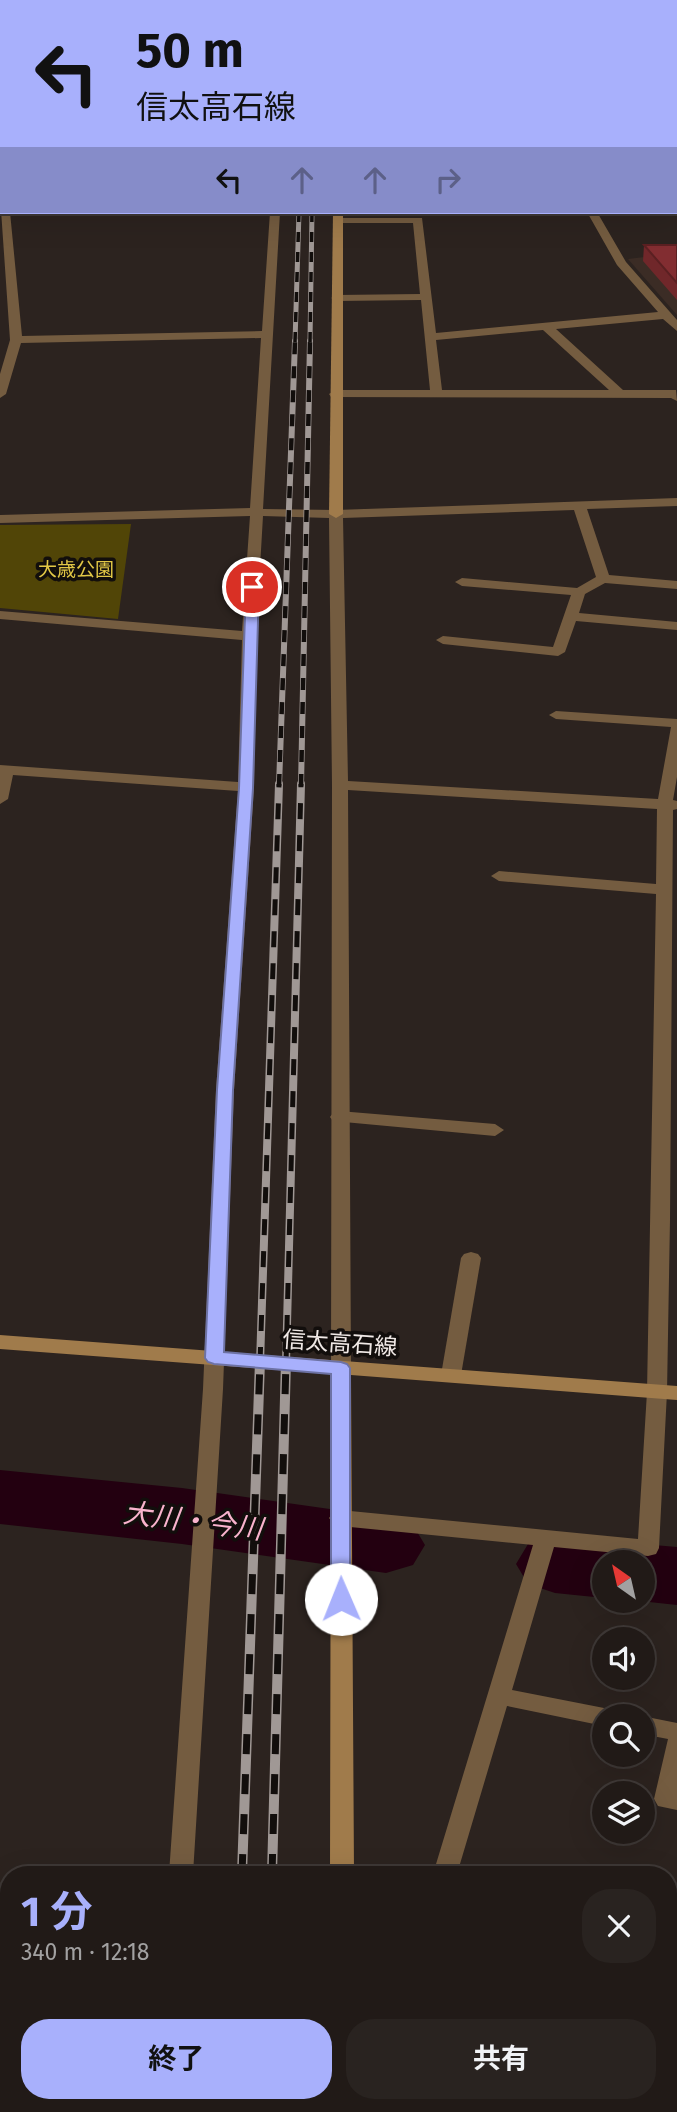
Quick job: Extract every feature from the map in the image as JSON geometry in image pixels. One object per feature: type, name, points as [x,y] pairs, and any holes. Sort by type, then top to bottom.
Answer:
[{"type":"street","points":[[0,394],[16,340],[5,214]]},
{"type":"street","points":[[182,1866],[214,1358],[225,1090],[246,788],[249,636],[275,214]]},
{"type":"street","points":[[593,214],[621,263],[677,327]]},
{"type":"street","points":[[342,1866],[340,785],[335,394],[338,216],[418,220],[436,394]]},
{"type":"street","points":[[337,298],[426,297]]},
{"type":"street","points":[[430,337],[666,315]]},
{"type":"street","points":[[547,327],[620,394]]},
{"type":"street","points":[[16,340],[268,334]]},
{"type":"street","points":[[335,394],[677,395]]},
{"type":"street","points":[[0,519],[336,514],[677,502]]},
{"type":"street","points":[[579,505],[603,579]]},
{"type":"street","points":[[462,582],[579,592],[603,579],[677,585]]},
{"type":"street","points":[[443,640],[558,652],[579,592]]},
{"type":"street","points":[[0,615],[249,636]]},
{"type":"street","points":[[571,616],[677,626]]},
{"type":"street","points":[[340,1518],[648,1548],[667,1392],[670,943],[664,890],[677,726],[556,715]]},
{"type":"street","points":[[0,799],[3,770],[246,788]]},
{"type":"street","points":[[340,785],[671,805]]},
{"type":"street","points":[[499,876],[664,890]]},
{"type":"street","points":[[339,1117],[495,1130]]},
{"type":"street","points":[[451,1375],[471,1258]]},
{"type":"street","name":"信太高石線","points":[[0,1342],[667,1392]]},
{"type":"street","points":[[447,1866],[546,1538]]},
{"type":"street","points":[[499,1696],[592,1715]]},
{"type":"street","points":[[655,1728],[677,1732]]},
{"type":"street","points":[[677,1744],[666,1799],[677,1801]]},
{"type":"shaded area","points":[[677,253],[677,315],[628,259]]},
{"type":"green space","name":"大歳公園","points":[[131,524],[118,619],[0,608],[0,525]]},
{"type":"building","points":[[644,245],[677,245],[677,283]]},
{"type":"waterway","name":"大川・今川","points":[[0,1497],[182,1516],[386,1545]]},
{"type":"waterway","name":"大川・今川","points":[[555,1564],[592,1568]]},
{"type":"waterway","name":"大川・今川","points":[[655,1574],[677,1576]]},
{"type":"railway","points":[[295,342],[299,214]]},
{"type":"railway","points":[[310,342],[312,214]]},
{"type":"railway","points":[[279,786],[295,341]]},
{"type":"railway","points":[[301,786],[310,341]]},
{"type":"railway","points":[[260,1363],[279,784]]},
{"type":"railway","points":[[286,1363],[301,784]]},
{"type":"railway","points":[[242,1866],[260,1361]]},
{"type":"railway","points":[[272,1866],[286,1361]]},
{"type":"route","points":[[252,587],[246,788],[225,1090],[214,1358],[341,1368],[341,1599]]}]
